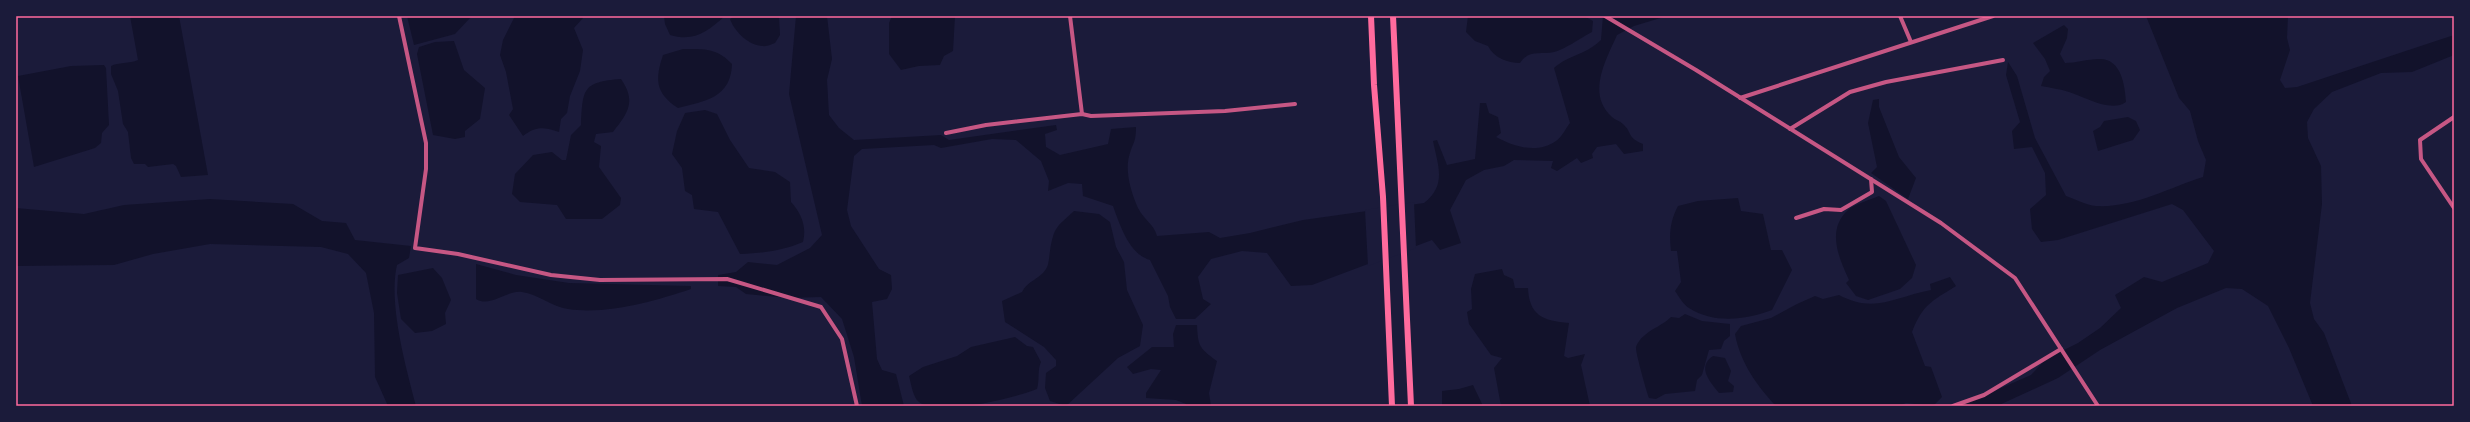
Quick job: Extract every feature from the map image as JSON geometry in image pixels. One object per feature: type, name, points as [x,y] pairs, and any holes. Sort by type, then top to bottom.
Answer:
[{"type":"main road","points":[[1371,16],[1374,85],[1384,197],[1392,406]]},
{"type":"main road","points":[[1393,16],[1411,406]]},
{"type":"street","points":[[399,16],[426,143],[426,169],[415,248],[458,254],[551,275],[600,280],[727,279],[822,307],[842,339],[857,406]]},
{"type":"street","points":[[1070,16],[1082,114]]},
{"type":"street","points":[[1604,16],[1871,179],[1940,223],[2015,278],[2098,406]]},
{"type":"street","points":[[1900,16],[1911,42]]},
{"type":"street","points":[[1740,98],[1993,16]]},
{"type":"street","points":[[1790,129],[1850,92],[1886,82],[2003,60]]},
{"type":"street","points":[[946,133],[986,125],[1082,114],[1091,116],[1225,111],[1295,104]]},
{"type":"street","points":[[2454,117],[2420,140],[2420,159],[2454,208]]},
{"type":"street","points":[[1796,218],[1824,209],[1841,210],[1872,192],[1871,179]]},
{"type":"street","points":[[1953,406],[1984,395],[2061,349]]},
{"type":"shaded area","points":[[130,16],[179,16],[208,175],[181,177],[176,166],[173,164],[148,167],[145,164],[134,164],[131,158],[128,132],[123,124],[118,91],[111,74],[111,66],[138,60]]},
{"type":"shaded area","points":[[407,16],[472,16],[455,34],[414,45]]},
{"type":"shaded area","points":[[515,16],[582,16],[583,18],[574,28],[583,50],[580,71],[570,96],[567,113],[561,119],[559,132],[540,128],[532,130],[523,136],[509,115],[513,109],[506,72],[500,55],[503,40]]},
{"type":"shaded area","points":[[664,16],[725,16],[712,27],[700,34],[679,37],[670,35],[665,24]]},
{"type":"shaded area","points":[[734,16],[779,16],[780,35],[775,43],[764,46],[747,41],[732,24],[730,19]]},
{"type":"shaded area","points":[[796,16],[827,16],[832,59],[827,80],[829,115],[839,128],[854,140],[941,135],[949,140],[1056,125],[1057,130],[1045,134],[1046,147],[1060,155],[1108,144],[1111,129],[1136,127],[1135,138],[1128,160],[1129,181],[1138,208],[1156,232],[1157,236],[1209,232],[1220,238],[1250,233],[1303,220],[1424,203],[1436,189],[1438,182],[1439,175],[1433,141],[1437,140],[1447,165],[1475,159],[1480,103],[1486,103],[1489,113],[1498,117],[1501,133],[1496,137],[1511,144],[1526,148],[1549,145],[1562,135],[1570,123],[1554,68],[1560,63],[1589,49],[1601,40],[1603,16],[1667,16],[1634,26],[1617,35],[1604,66],[1599,88],[1600,98],[1604,108],[1612,117],[1626,127],[1634,139],[1643,144],[1643,151],[1624,154],[1616,144],[1597,147],[1592,154],[1593,158],[1581,163],[1577,158],[1557,171],[1551,168],[1553,161],[1514,160],[1504,166],[1484,170],[1466,180],[1450,210],[1461,243],[1440,250],[1432,240],[1312,285],[1291,286],[1267,253],[1242,251],[1211,259],[1198,277],[1203,299],[1211,304],[1195,319],[1176,319],[1170,307],[1168,296],[1150,260],[1136,252],[1126,238],[1113,206],[1083,196],[1082,184],[1068,183],[1048,191],[1049,181],[1041,161],[1016,140],[992,139],[941,148],[934,145],[862,149],[854,156],[847,210],[851,226],[879,269],[891,275],[892,289],[887,299],[872,302],[877,359],[882,370],[896,374],[904,406],[862,406],[854,357],[842,319],[821,297],[789,298],[746,294],[736,287],[718,286],[718,275],[736,272],[748,262],[777,265],[810,248],[822,235],[789,94]]},
{"type":"shaded area","points":[[892,16],[955,16],[953,51],[944,56],[940,65],[919,66],[901,70],[889,54],[889,23]]},
{"type":"shaded area","points":[[1468,16],[1584,16],[1593,21],[1592,32],[1563,49],[1549,53],[1531,54],[1520,63],[1502,59],[1494,54],[1488,46],[1475,41],[1466,32]]},
{"type":"shaded area","points":[[2146,16],[2288,16],[2287,38],[2290,50],[2280,80],[2285,88],[2297,87],[2454,35],[2454,55],[2412,72],[2381,73],[2332,92],[2314,109],[2307,122],[2308,138],[2321,166],[2322,204],[2310,303],[2314,319],[2324,333],[2352,406],[2313,406],[2289,348],[2268,306],[2242,289],[2226,288],[2177,308],[2100,350],[2058,378],[1997,406],[1960,406],[2031,375],[2046,359],[2078,343],[2100,328],[2121,308],[2115,295],[2144,277],[2162,282],[2208,263],[2214,251],[2183,210],[2172,204],[2058,240],[2041,242],[2032,229],[2030,209],[2046,195],[2045,173],[2032,147],[2014,149],[2012,131],[2020,122],[2006,75],[2008,62],[2017,76],[2035,138],[2066,196],[2096,206],[2110,206],[2137,201],[2203,177],[2206,160],[2198,141],[2190,111],[2179,98]]},
{"type":"shaded area","points":[[2064,25],[2068,29],[2067,38],[2060,54],[2065,63],[2099,59],[2112,63],[2117,68],[2123,81],[2126,102],[2120,105],[2106,105],[2066,91],[2041,86],[2044,77],[2050,71],[2045,59],[2033,43]]},
{"type":"shaded area","points":[[454,41],[464,70],[485,88],[480,119],[465,131],[465,137],[455,139],[433,135],[417,54],[419,47],[435,42]]},
{"type":"shaded area","points":[[683,49],[710,50],[721,55],[732,64],[727,84],[722,91],[707,100],[678,108],[665,97],[661,91],[658,78],[663,55]]},
{"type":"shaded area","points":[[104,65],[106,68],[109,125],[102,133],[101,143],[95,148],[34,167],[18,76],[71,66]]},
{"type":"shaded area","points":[[621,79],[628,94],[629,106],[627,112],[613,132],[596,134],[594,142],[601,146],[599,167],[621,198],[620,205],[602,219],[566,219],[557,205],[520,202],[512,194],[515,174],[533,155],[552,152],[562,160],[566,160],[571,135],[581,125],[584,95],[587,90],[592,85],[599,82]]},
{"type":"shaded area","points":[[1879,99],[1879,107],[1899,157],[1916,178],[1908,199],[1871,173],[1877,167],[1868,123],[1873,100]]},
{"type":"shaded area","points":[[705,110],[717,114],[730,140],[749,168],[775,172],[790,182],[791,202],[798,211],[804,225],[803,242],[788,248],[740,254],[718,212],[694,209],[692,195],[685,191],[682,168],[672,154],[677,131],[685,113]]},
{"type":"shaded area","points":[[2128,117],[2136,121],[2140,130],[2133,140],[2098,151],[2093,131],[2100,127],[2104,121]]},
{"type":"shaded area","points":[[1879,196],[1886,201],[1916,265],[1912,278],[1900,289],[1868,300],[1856,296],[1846,283],[1849,280],[1838,253],[1836,235],[1837,226],[1841,218],[1848,210]]},
{"type":"shaded area","points":[[1738,198],[1741,211],[1763,214],[1771,250],[1782,250],[1792,270],[1772,310],[1741,318],[1730,319],[1709,316],[1687,307],[1675,291],[1681,282],[1677,251],[1671,251],[1670,233],[1672,222],[1678,206],[1698,201]]},
{"type":"shaded area","points":[[210,199],[293,204],[322,221],[346,223],[355,240],[411,246],[409,258],[397,265],[395,298],[399,336],[416,406],[388,406],[375,377],[374,313],[366,273],[348,254],[321,247],[210,244],[153,254],[114,265],[16,266],[16,208],[84,214],[124,205]]},
{"type":"shaded area","points":[[1074,211],[1099,214],[1110,222],[1116,247],[1124,262],[1127,290],[1143,325],[1140,346],[1118,358],[1066,406],[1050,401],[1045,388],[1046,373],[1056,366],[1056,360],[1044,347],[1005,322],[1002,301],[1022,292],[1027,285],[1046,269],[1053,236],[1060,224]]},
{"type":"shaded area","points":[[476,264],[516,275],[569,283],[691,286],[691,289],[631,306],[599,310],[562,308],[534,295],[522,292],[516,292],[493,300],[482,301],[476,299]]},
{"type":"shaded area","points":[[433,268],[442,278],[451,300],[445,313],[446,324],[432,331],[415,333],[401,319],[397,293],[398,275]]},
{"type":"shaded area","points":[[1502,269],[1504,275],[1513,279],[1515,288],[1528,288],[1531,305],[1539,315],[1552,320],[1569,323],[1564,356],[1568,358],[1585,354],[1581,365],[1590,406],[1501,406],[1494,368],[1502,358],[1491,355],[1469,324],[1467,312],[1472,309],[1471,289],[1475,274]]},
{"type":"shaded area","points":[[1950,277],[1956,286],[1934,300],[1924,309],[1912,332],[1925,366],[1931,367],[1942,397],[1933,406],[1906,403],[1899,406],[1776,406],[1750,373],[1737,344],[1735,334],[1741,326],[1771,318],[1815,296],[1823,299],[1839,295],[1852,301],[1874,304],[1931,290],[1930,284]]},
{"type":"shaded area","points":[[1685,314],[1702,321],[1730,324],[1730,336],[1724,341],[1721,349],[1709,350],[1702,375],[1697,380],[1695,391],[1665,394],[1656,399],[1649,398],[1637,356],[1636,347],[1640,340],[1651,330],[1671,317],[1679,318]]},
{"type":"shaded area","points":[[1176,325],[1197,325],[1198,338],[1201,346],[1206,353],[1217,361],[1209,393],[1211,406],[1186,406],[1186,404],[1176,400],[1146,398],[1146,393],[1161,370],[1151,369],[1133,374],[1127,367],[1152,347],[1174,347],[1173,334]]},
{"type":"shaded area","points":[[1015,337],[1027,346],[1033,347],[1041,362],[1037,389],[995,401],[959,407],[942,408],[929,406],[919,402],[915,397],[909,376],[923,367],[957,356],[971,347]]},
{"type":"shaded area","points":[[1713,356],[1725,358],[1731,371],[1728,381],[1734,386],[1733,392],[1719,393],[1709,380],[1705,370],[1708,360]]},
{"type":"shaded area","points":[[1473,385],[1483,406],[1442,406],[1442,391],[1459,389]]},
{"type":"pier","points":[[1414,202],[1416,248],[1368,266],[1365,210]]}]
